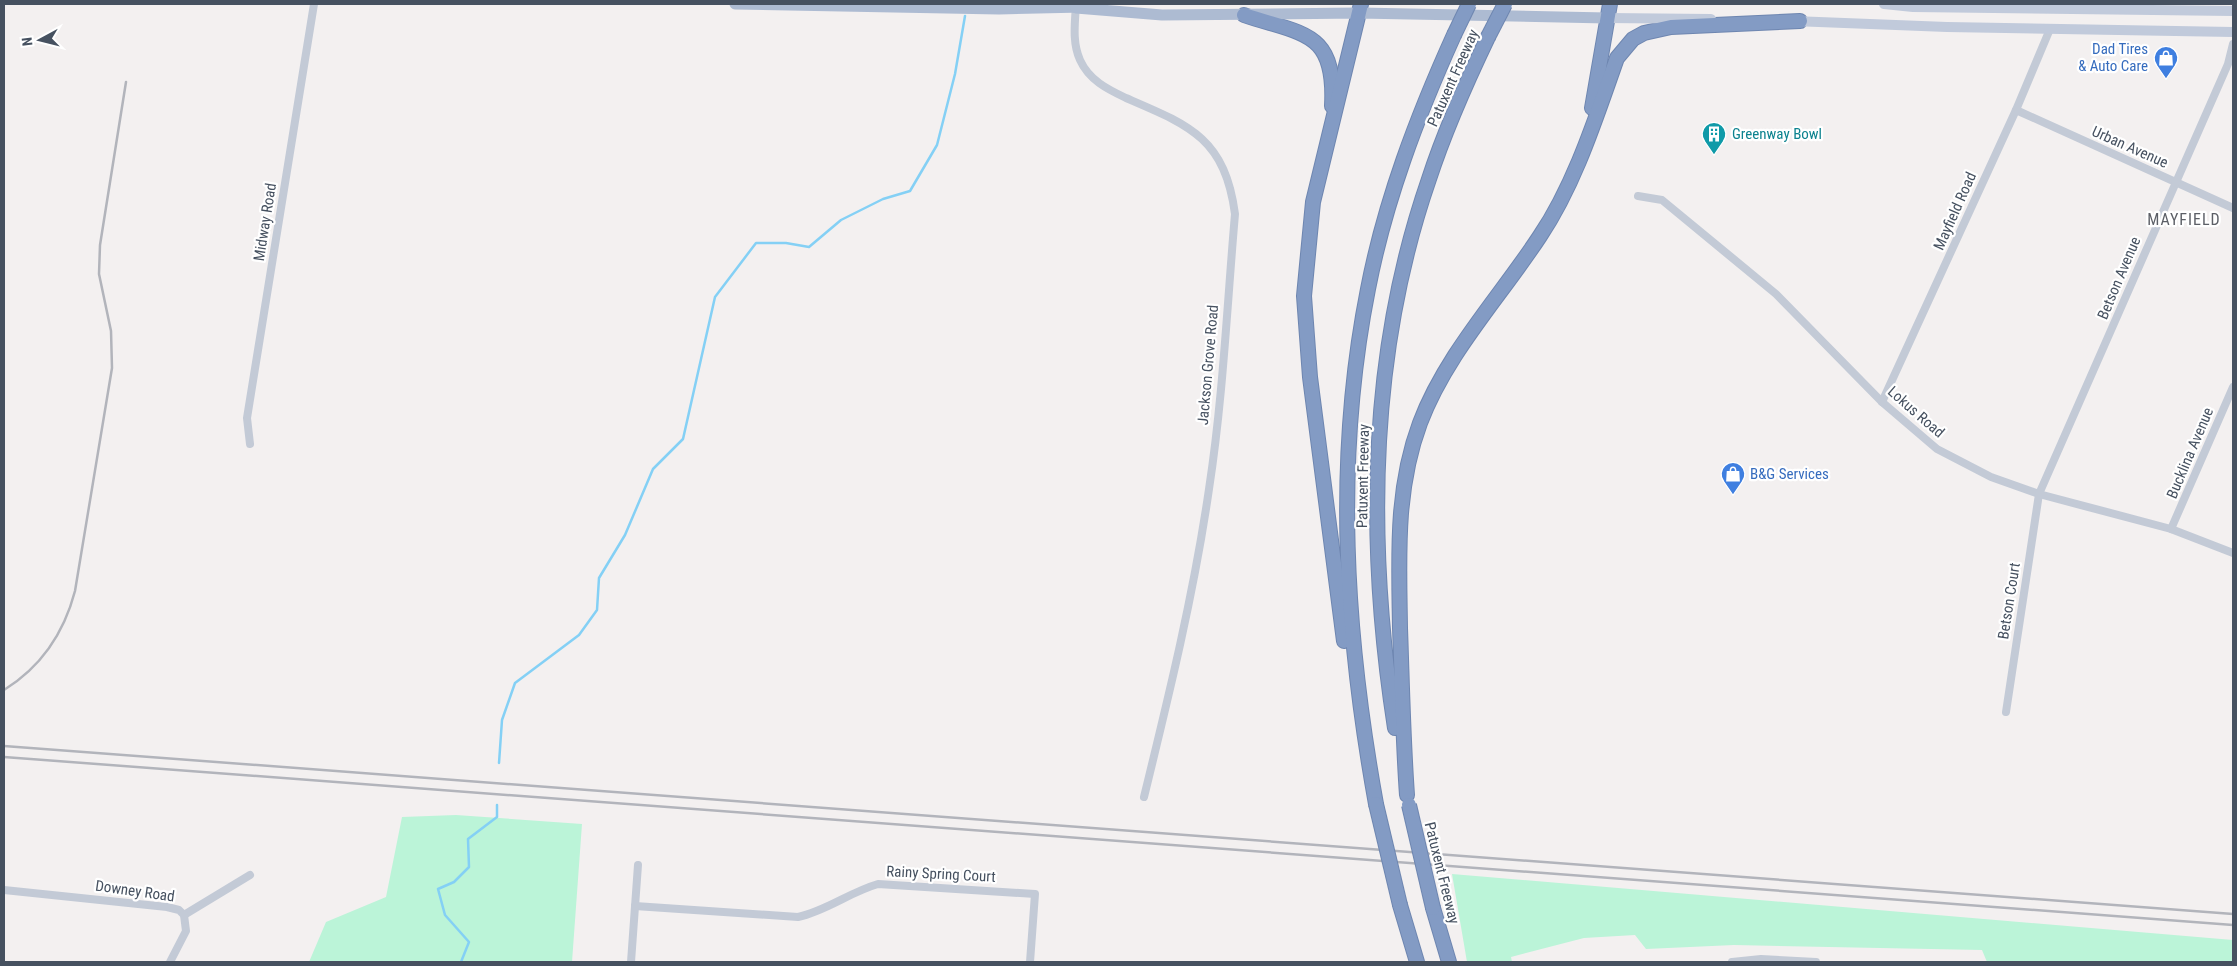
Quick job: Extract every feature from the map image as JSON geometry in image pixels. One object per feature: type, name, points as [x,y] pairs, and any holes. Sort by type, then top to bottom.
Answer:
[{"type":"highway","name":"Patuxent Freeway","points":[[1417,962],[1400,905],[1376,804],[1355,661],[1347,540],[1349,425],[1356,355],[1368,288],[1398,174],[1433,82],[1469,4]]},
{"type":"highway","name":"Patuxent Freeway","points":[[1449,962],[1433,908],[1408,800],[1391,701],[1380,593],[1378,480],[1380,416],[1398,295],[1414,227],[1444,138],[1463,90],[1504,4]]},
{"type":"highway","points":[[1360,9],[1313,202],[1308,235],[1304,296],[1306,345],[1347,662],[1369,764]]},
{"type":"highway","points":[[1582,150],[1592,108],[1608,11]]},
{"type":"highway","points":[[1244,15],[1297,30],[1323,49],[1332,75],[1331,128]]},
{"type":"highway","points":[[1408,800],[1402,708],[1398,551],[1401,499],[1413,445],[1431,398],[1447,369],[1540,236],[1567,188],[1617,58],[1633,39],[1644,33],[1671,26],[1800,21]]},
{"type":"main road","points":[[735,4],[999,9],[1121,4]]},
{"type":"main road","points":[[1884,4],[2233,11]]},
{"type":"main road","points":[[1076,6],[1162,15],[1244,15],[1360,9],[1608,11],[1800,21],[2050,29],[2233,32]]},
{"type":"street","name":"Midway Road","points":[[250,444],[247,418],[314,4]]},
{"type":"street","name":"Jackson Grove Road","points":[[1076,6],[1074,28],[1076,48],[1087,71],[1097,82],[1109,90],[1165,114],[1196,133],[1212,150],[1222,165],[1233,197],[1235,214],[1219,418],[1209,491],[1180,652],[1144,797]]},
{"type":"street","name":"Mayfield Road","points":[[1882,402],[2016,110],[2050,29]]},
{"type":"street","name":"Betson Avenue","points":[[2039,494],[2228,64],[2233,44]]},
{"type":"street","name":"Urban Avenue","points":[[2016,110],[2233,208]]},
{"type":"street","name":"Lokus Road","points":[[1638,196],[1662,200],[1776,294],[1882,402],[1937,450],[1991,477],[2039,494],[2171,530],[2233,553]]},
{"type":"street","name":"Bucklina Avenue","points":[[2171,530],[2233,387]]},
{"type":"street","name":"Betson Court","points":[[2006,712],[2039,494]]},
{"type":"street","points":[[631,962],[638,865]]},
{"type":"street","name":"Downey Road","points":[[4,890],[168,907],[179,910],[184,915],[250,875]]},
{"type":"street","name":"Rainy Spring Court","points":[[635,906],[798,917],[808,915],[860,890],[878,884],[1035,894],[1030,962]]},
{"type":"street","points":[[170,962],[186,931],[184,915]]},
{"type":"street","points":[[1732,962],[1761,959],[1816,962]]},
{"type":"green space","points":[[456,815],[582,824],[572,962],[309,962],[326,922],[386,897],[402,817]]},
{"type":"green space","points":[[1452,874],[2233,940],[2233,962],[1987,962],[1982,950],[1734,945],[1646,949],[1635,935],[1584,938],[1511,957],[1512,962],[1467,962]]},
{"type":"waterway","points":[[499,763],[502,720],[515,683],[579,635],[597,610],[599,578],[625,535],[653,469],[683,439],[715,297],[756,243],[786,243],[809,247],[841,220],[883,199],[910,191],[937,145],[955,74],[965,16]]},
{"type":"waterway","points":[[461,962],[469,942],[445,915],[438,889],[454,882],[469,867],[468,839],[497,817],[497,805]]},
{"type":"railway","points":[[4,690],[29,671],[49,648],[64,621],[75,591],[112,368],[111,331],[99,274],[100,245],[126,82]]},
{"type":"railway","points":[[4,746],[2233,914]]},
{"type":"railway","points":[[4,757],[2233,925]]},
{"type":"place","name":"Dad Tires & Auto Care","points":[[2166,79]]},
{"type":"place","name":"Greenway Bowl","points":[[1714,155]]},
{"type":"place","name":"B&G Services","points":[[1733,495]]},
{"type":"district","name":"MAYFIELD","points":[[2184,219]]}]
